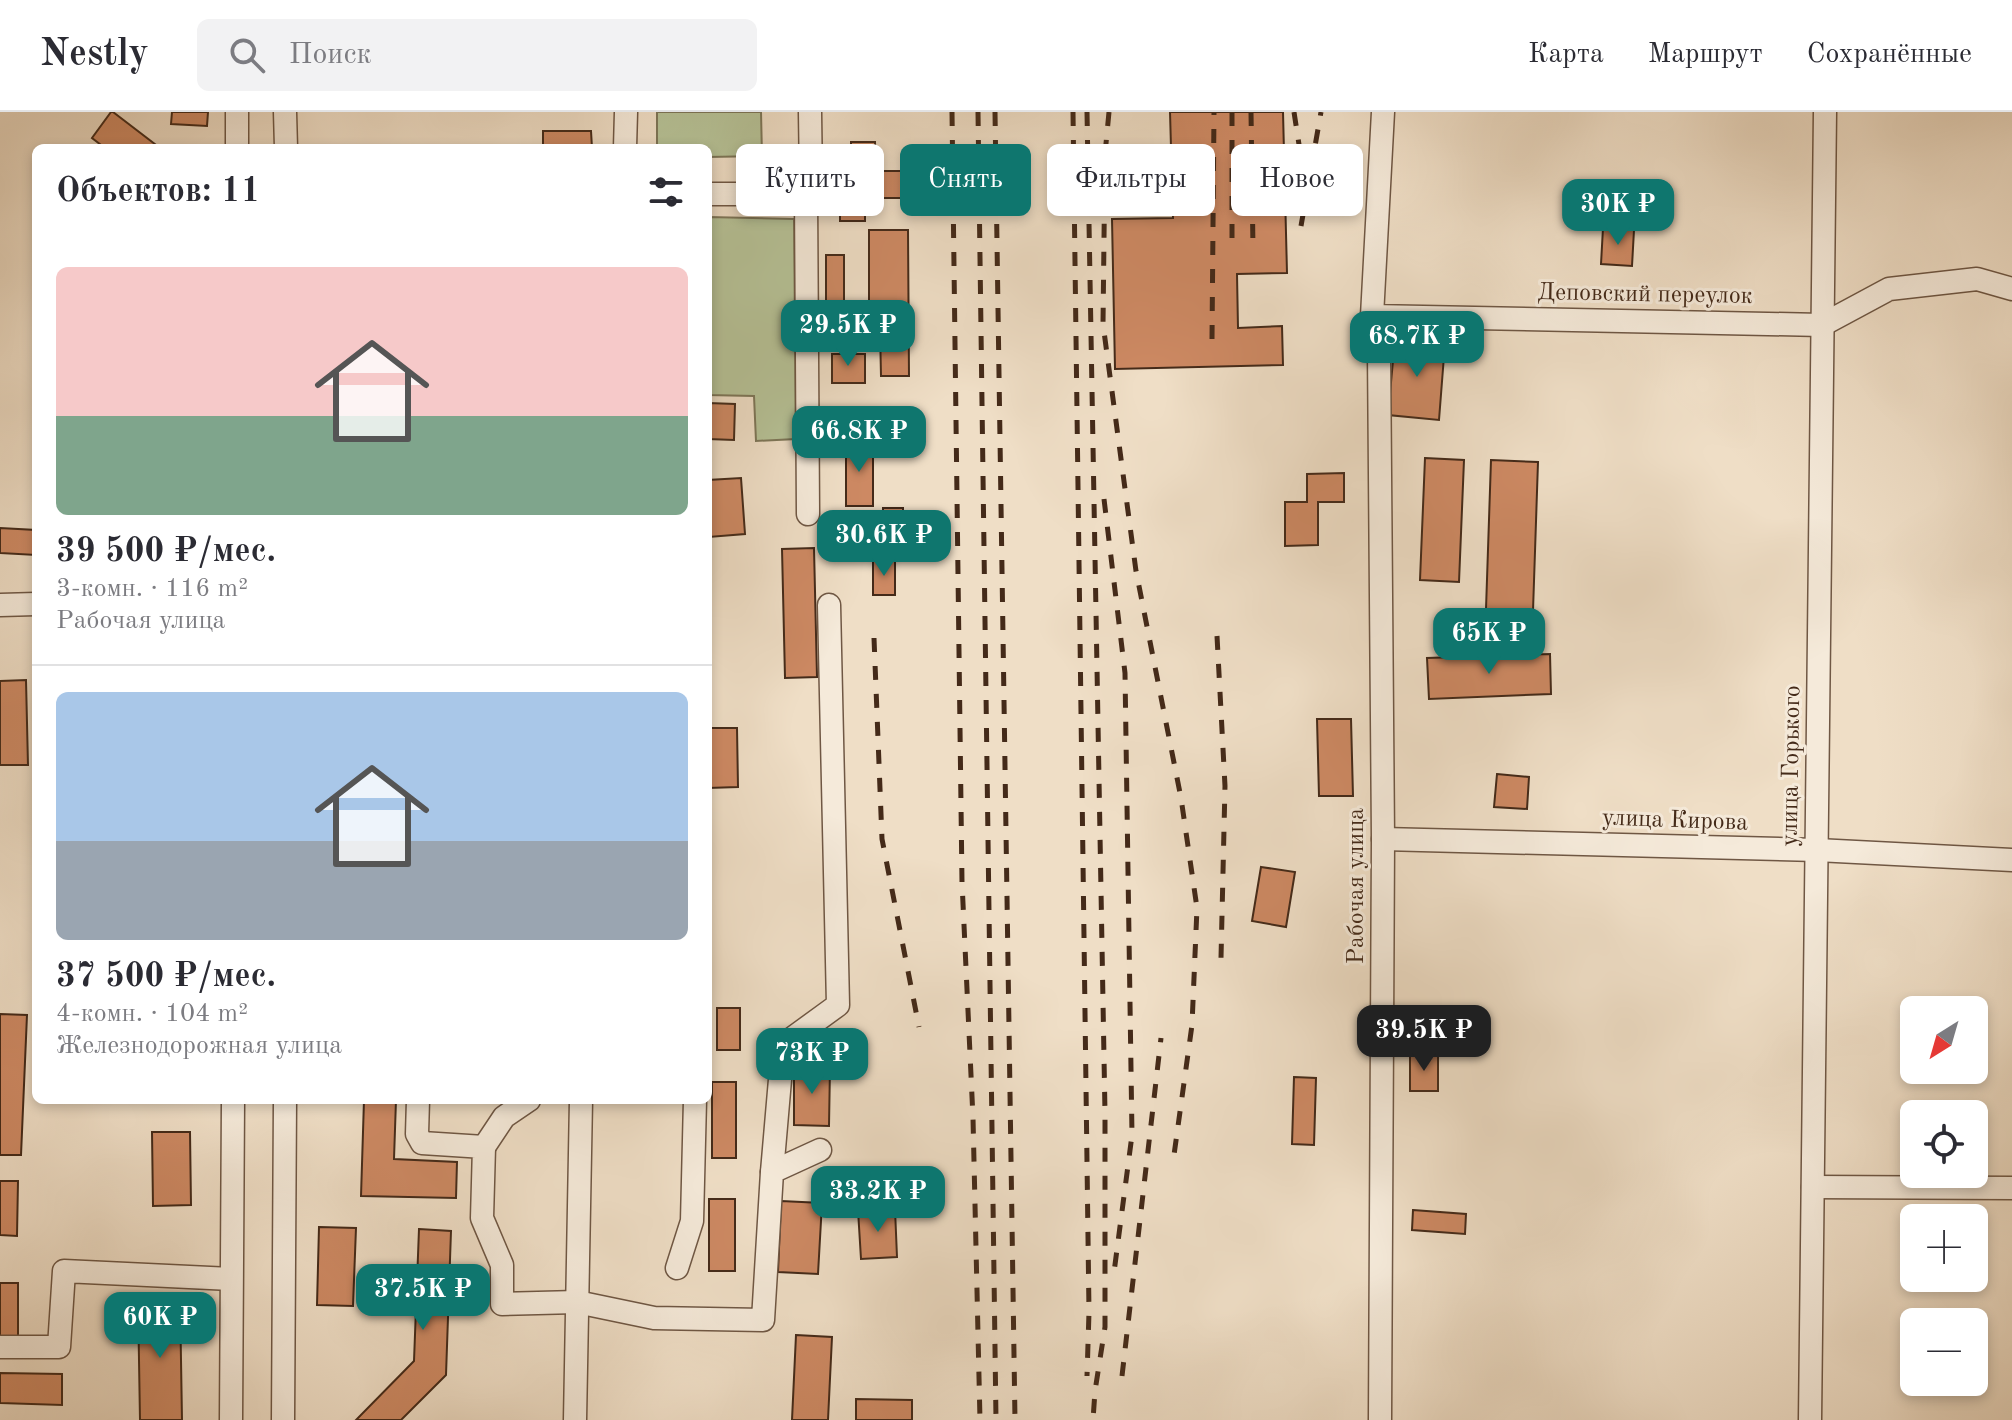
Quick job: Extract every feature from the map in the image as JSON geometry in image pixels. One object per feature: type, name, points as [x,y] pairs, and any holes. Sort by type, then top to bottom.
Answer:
[{"type":"street","points":[[237,112],[237,144]]},
{"type":"street","points":[[285,112],[286,144]]},
{"type":"street","points":[[625,144],[626,112]]},
{"type":"street","points":[[637,112],[637,144]]},
{"type":"street","points":[[712,181],[811,182],[810,112]]},
{"type":"street","name":"Деповский переулок","points":[[1383,112],[1372,316],[1822,325]]},
{"type":"street","name":"улица Горького","points":[[1810,1420],[1825,112]]},
{"type":"street","points":[[712,194],[806,194],[808,514]]},
{"type":"street","points":[[1822,325],[1889,289],[1977,279],[2012,289]]},
{"type":"street","name":"Рабочая улица","points":[[1379,352],[1383,839],[1380,1420]]},
{"type":"street","points":[[0,605],[32,604]]},
{"type":"street","points":[[523,1104],[504,1117],[484,1147],[482,1218],[502,1265],[502,1304],[577,1302],[654,1318],[763,1320],[783,1045],[838,1005],[829,605]]},
{"type":"street","name":"улица Кирова","points":[[1383,839],[1817,850],[2012,860]]},
{"type":"street","points":[[231,1420],[233,1104]]},
{"type":"street","points":[[283,1420],[285,1104]]},
{"type":"street","points":[[418,1104],[417,1134],[422,1143],[484,1147]]},
{"type":"street","points":[[575,1420],[581,1104]]},
{"type":"street","points":[[677,1268],[692,1221],[695,1104]]},
{"type":"street","points":[[772,1172],[820,1150]]},
{"type":"street","points":[[1813,1187],[2012,1188]]},
{"type":"street","points":[[0,1347],[59,1347],[64,1271],[231,1279]]},
{"type":"green space","points":[[657,112],[761,112],[762,144],[736,144],[736,156],[712,157],[712,144],[657,144]]},
{"type":"green space","points":[[712,217],[794,219],[796,439],[756,441],[754,396],[712,395]]},
{"type":"building","points":[[113,112],[155,144],[100,144],[92,138]]},
{"type":"building","points":[[172,112],[208,112],[207,126],[171,124]]},
{"type":"building","points":[[1170,112],[1283,112],[1284,144],[1231,144],[1231,216],[1286,216],[1287,273],[1237,274],[1238,328],[1282,326],[1283,365],[1115,369],[1112,219],[1215,216],[1215,144],[1171,144]]},
{"type":"building","points":[[543,131],[591,131],[592,144],[543,144]]},
{"type":"building","points":[[851,142],[875,142],[875,144]]},
{"type":"building","points":[[884,171],[900,171],[900,198],[884,198]]},
{"type":"building","points":[[840,216],[865,216],[865,221],[840,221]]},
{"type":"building","points":[[1603,228],[1634,230],[1632,266],[1601,264]]},
{"type":"building","points":[[869,230],[908,230],[909,376],[881,376],[880,329],[869,329]]},
{"type":"building","points":[[826,255],[844,255],[844,305],[826,305]]},
{"type":"building","points":[[1395,339],[1445,343],[1439,420],[1388,415]]},
{"type":"building","points":[[832,354],[865,354],[865,383],[832,383]]},
{"type":"building","points":[[712,403],[735,404],[734,440],[712,439]]},
{"type":"building","points":[[846,441],[873,442],[873,506],[846,506]]},
{"type":"building","points":[[1425,458],[1464,460],[1459,582],[1420,580]]},
{"type":"building","points":[[1491,460],[1538,462],[1533,611],[1486,609]]},
{"type":"building","points":[[1344,473],[1344,502],[1318,502],[1318,545],[1285,546],[1285,502],[1307,502],[1307,474]]},
{"type":"building","points":[[741,478],[745,534],[712,537],[712,480]]},
{"type":"building","points":[[883,508],[903,508],[903,545],[883,546]]},
{"type":"building","points":[[0,528],[32,530],[32,555],[0,553]]},
{"type":"building","points":[[814,548],[817,677],[785,678],[782,549]]},
{"type":"building","points":[[873,560],[895,560],[895,595],[873,595]]},
{"type":"building","points":[[1550,654],[1551,694],[1429,699],[1427,658]]},
{"type":"building","points":[[26,680],[28,765],[0,765],[0,681]]},
{"type":"building","points":[[1317,719],[1351,719],[1353,796],[1319,796]]},
{"type":"building","points":[[712,728],[737,728],[738,787],[712,788]]},
{"type":"building","points":[[1497,774],[1529,777],[1527,809],[1494,807]]},
{"type":"building","points":[[1261,867],[1295,872],[1286,927],[1252,921]]},
{"type":"building","points":[[717,1008],[740,1008],[740,1050],[717,1050]]},
{"type":"building","points":[[0,1014],[27,1015],[21,1155],[0,1155]]},
{"type":"building","points":[[1410,1055],[1438,1055],[1438,1091],[1410,1091]]},
{"type":"building","points":[[794,1066],[830,1067],[829,1126],[794,1125]]},
{"type":"building","points":[[1294,1077],[1316,1078],[1314,1145],[1292,1144]]},
{"type":"building","points":[[712,1082],[736,1082],[736,1158],[712,1158]]},
{"type":"building","points":[[364,1104],[396,1104],[394,1159],[457,1162],[456,1198],[361,1196]]},
{"type":"building","points":[[152,1132],[190,1132],[191,1205],[153,1206]]},
{"type":"building","points":[[0,1181],[18,1181],[17,1236],[0,1235]]},
{"type":"building","points":[[709,1199],[735,1199],[735,1271],[709,1271]]},
{"type":"building","points":[[781,1201],[822,1203],[818,1274],[778,1272]]},
{"type":"building","points":[[895,1209],[897,1257],[861,1259],[858,1210]]},
{"type":"building","points":[[1413,1210],[1466,1214],[1465,1234],[1412,1230]]},
{"type":"building","points":[[319,1227],[356,1228],[353,1306],[317,1305]]},
{"type":"building","points":[[419,1229],[451,1231],[446,1375],[401,1420],[356,1420],[414,1361]]},
{"type":"building","points":[[0,1283],[18,1283],[18,1337],[0,1337]]},
{"type":"building","points":[[138,1300],[180,1300],[182,1420],[140,1420]]},
{"type":"building","points":[[796,1335],[832,1337],[828,1420],[792,1420]]},
{"type":"building","points":[[0,1373],[62,1374],[62,1405],[0,1403]]},
{"type":"building","points":[[856,1399],[912,1400],[912,1420],[856,1420]]},
{"type":"railway","points":[[952,112],[962,882],[973,1118],[980,1420]]},
{"type":"railway","points":[[978,112],[996,1420]]},
{"type":"railway","points":[[995,112],[1015,1420]]},
{"type":"railway","points":[[1073,112],[1089,1312],[1087,1376]]},
{"type":"railway","points":[[1087,112],[1105,1113],[1105,1327],[1093,1420]]},
{"type":"railway","points":[[1109,112],[1105,154],[1103,324],[1136,571],[1181,798],[1197,908],[1192,1025],[1174,1155]]},
{"type":"railway","points":[[1212,339],[1214,112]]},
{"type":"railway","points":[[1232,112],[1232,247]]},
{"type":"railway","points":[[1251,112],[1253,249]]},
{"type":"railway","points":[[1294,112],[1299,144]]},
{"type":"railway","points":[[1301,226],[1321,112]]},
{"type":"railway","points":[[1104,499],[1125,673],[1132,1135],[1113,1280]]},
{"type":"railway","points":[[1217,636],[1225,786],[1221,958]]},
{"type":"railway","points":[[874,638],[882,839],[919,1027]]},
{"type":"railway","points":[[1122,1376],[1161,1038]]}]
